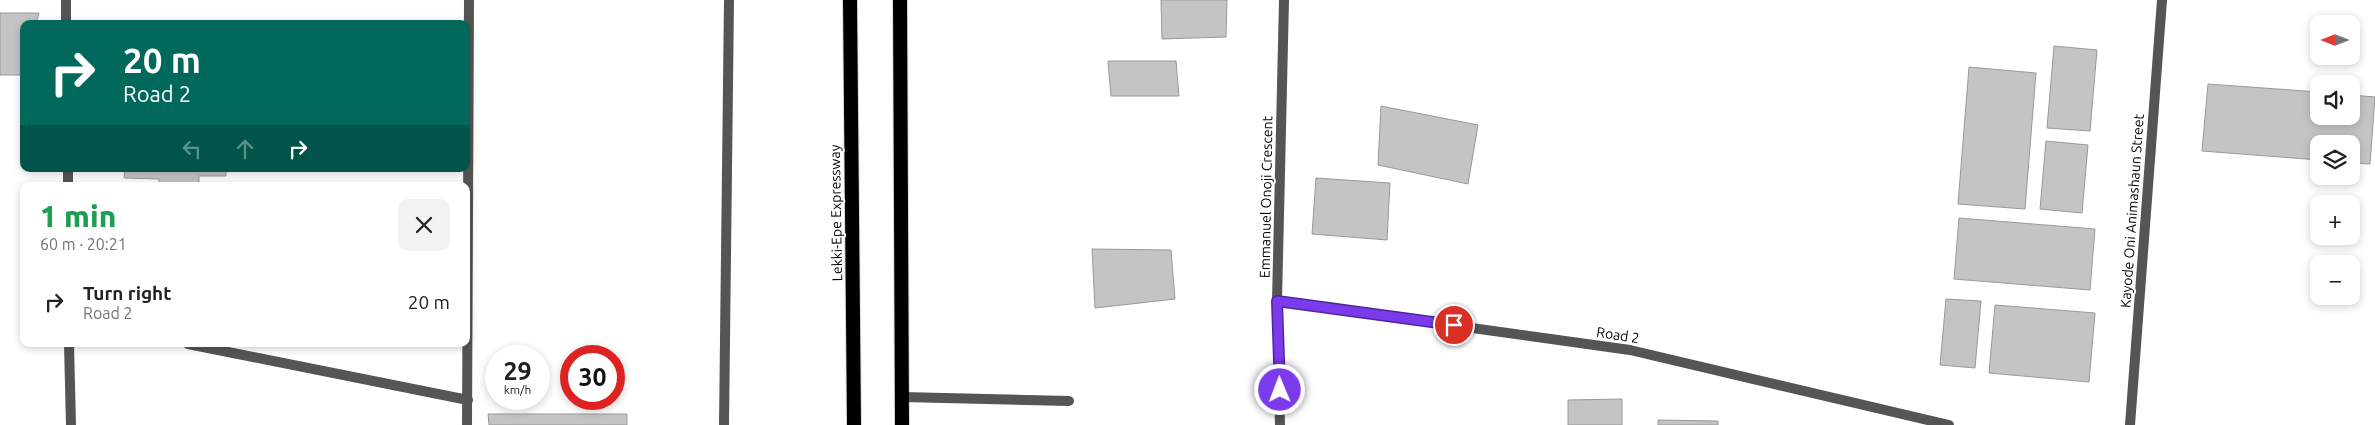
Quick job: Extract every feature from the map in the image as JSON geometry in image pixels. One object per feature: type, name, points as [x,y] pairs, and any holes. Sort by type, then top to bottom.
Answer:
[{"type":"highway","name":"Lekki-Epe Expressway","points":[[850,0],[854,425]]},
{"type":"highway","points":[[900,0],[902,425]]},
{"type":"street","points":[[66,0],[66,20]]},
{"type":"street","points":[[469,0],[469,20]]},
{"type":"street","points":[[724,425],[729,0]]},
{"type":"street","name":"Emmanuel Onoji Crescent","points":[[1280,425],[1277,301],[1284,0]]},
{"type":"street","name":"Kayode Oni Animashaun Street","points":[[2130,425],[2160,0]]},
{"type":"street","name":"Road 2","points":[[1277,301],[1630,350],[1949,425]]},
{"type":"street","points":[[70,347],[71,425]]},
{"type":"street","points":[[203,347],[468,400]]},
{"type":"street","points":[[467,425],[468,347]]},
{"type":"street","points":[[902,397],[1069,401]]},
{"type":"building","points":[[1161,0],[1227,0],[1226,37],[1162,39]]},
{"type":"building","points":[[0,13],[39,13],[37,20],[20,20],[20,75],[0,75]]},
{"type":"building","points":[[2054,46],[2097,50],[2090,131],[2047,128]]},
{"type":"building","points":[[1108,61],[1176,61],[1179,96],[1111,96]]},
{"type":"building","points":[[1969,67],[2036,73],[2025,209],[1958,204]]},
{"type":"building","points":[[2208,84],[2310,91],[2310,125],[2360,125],[2360,96],[2375,97],[2370,164],[2360,163],[2360,135],[2310,135],[2310,159],[2202,151]]},
{"type":"building","points":[[1381,106],[1478,125],[1468,184],[1378,165]]},
{"type":"building","points":[[2046,141],[2088,145],[2082,213],[2040,209]]},
{"type":"building","points":[[125,172],[226,172],[226,176],[199,176],[199,182],[159,182],[159,179],[124,178]]},
{"type":"building","points":[[1316,178],[1390,183],[1387,240],[1312,234]]},
{"type":"building","points":[[1959,218],[2095,229],[2090,290],[1954,279]]},
{"type":"building","points":[[1092,249],[1171,250],[1175,299],[1095,308]]},
{"type":"building","points":[[1946,299],[1981,301],[1975,368],[1940,365]]},
{"type":"building","points":[[1995,305],[2095,313],[2089,382],[1989,373]]},
{"type":"building","points":[[1622,399],[1622,425],[1568,425],[1568,400]]},
{"type":"building","points":[[488,414],[627,414],[627,425],[489,425]]},
{"type":"building","points":[[1658,420],[1718,421],[1718,425],[1658,425]]},
{"type":"route","points":[[1280,390],[1277,301],[1454,325]]}]
